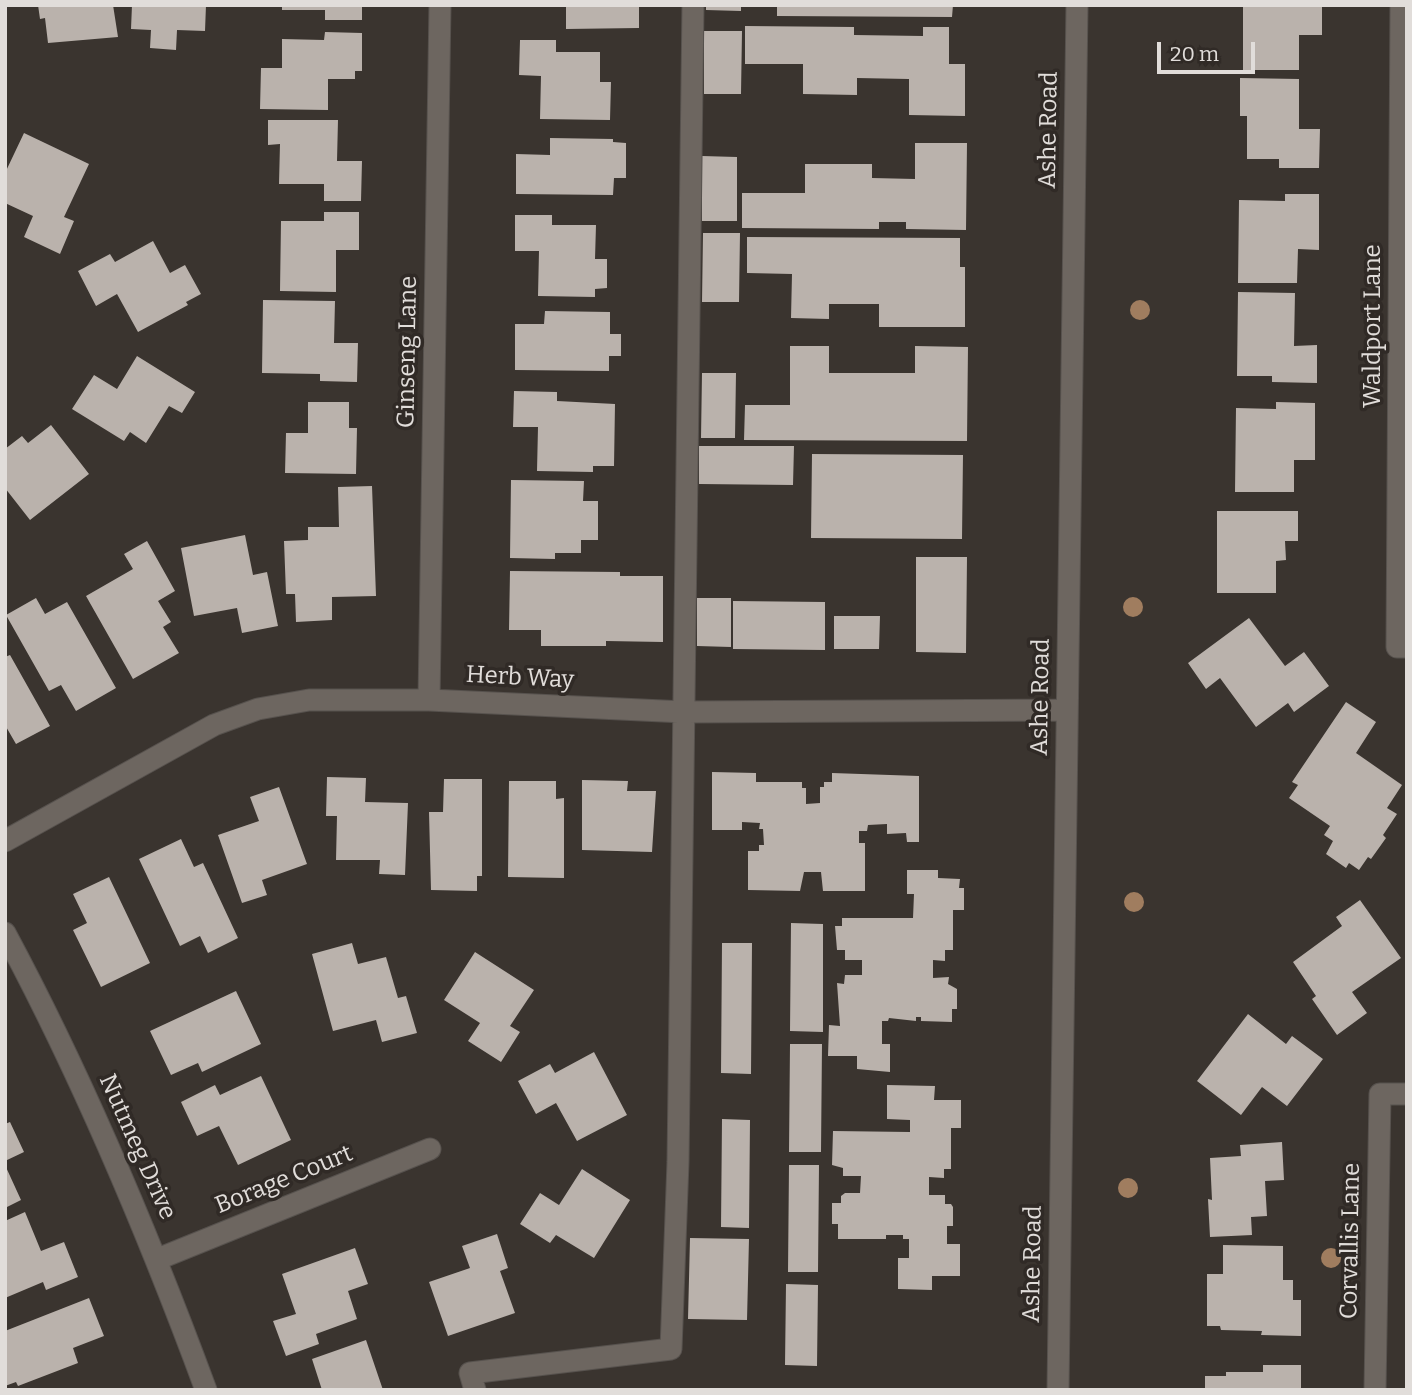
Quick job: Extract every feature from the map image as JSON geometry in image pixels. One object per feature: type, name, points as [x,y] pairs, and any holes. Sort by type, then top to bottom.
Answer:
[{"type":"street","name":"Ginseng Lane","points":[[429,700],[440,5]]},
{"type":"street","points":[[475,1390],[470,1373],[671,1349],[678,1162],[693,5]]},
{"type":"street","name":"Ashe Road","points":[[1058,1390],[1077,5]]},
{"type":"street","name":"Waldport Lane","points":[[1401,5],[1402,647]]},
{"type":"street","name":"Herb Way","points":[[5,841],[214,725],[258,709],[309,701],[429,700],[684,712],[1067,710]]},
{"type":"street","name":"Nutmeg Drive","points":[[5,933],[94,1111],[158,1259],[206,1390]]},
{"type":"street","name":"Corvallis Lane","points":[[1376,1390],[1380,1094],[1407,1094]]},
{"type":"street","name":"Borage Court","points":[[158,1259],[430,1149]]},
{"type":"building","points":[[38,5],[113,5],[118,37],[48,43],[45,18],[40,19]]},
{"type":"building","points":[[132,5],[206,5],[205,31],[177,30],[176,50],[150,48],[151,30],[131,29]]},
{"type":"building","points":[[282,5],[362,5],[362,20],[325,20],[325,10],[282,10]]},
{"type":"building","points":[[566,5],[639,5],[639,28],[566,29]]},
{"type":"building","points":[[706,5],[741,5],[741,11],[706,10]]},
{"type":"building","points":[[777,5],[953,5],[952,17],[777,16]]},
{"type":"building","points":[[1243,5],[1322,5],[1322,35],[1299,35],[1299,70],[1243,70]]},
{"type":"building","points":[[745,26],[854,27],[854,35],[923,36],[923,27],[949,27],[949,64],[965,64],[965,116],[909,115],[909,79],[857,78],[857,95],[803,94],[803,64],[745,64]]},
{"type":"building","points":[[704,31],[742,31],[741,94],[704,94]]},
{"type":"building","points":[[325,32],[362,33],[362,71],[355,71],[355,79],[328,79],[328,110],[260,109],[261,68],[282,68],[282,39],[324,40]]},
{"type":"building","points":[[520,40],[556,40],[556,52],[600,52],[600,82],[611,82],[610,120],[540,119],[541,76],[519,75]]},
{"type":"building","points":[[1240,78],[1299,79],[1299,129],[1320,129],[1319,168],[1279,168],[1279,159],[1247,159],[1247,116],[1240,116]]},
{"type":"building","points":[[268,120],[338,120],[337,161],[362,161],[361,201],[324,201],[324,184],[279,184],[280,144],[268,145]]},
{"type":"building","points":[[24,133],[89,164],[64,217],[74,221],[60,254],[24,237],[33,216],[5,203],[5,173]]},
{"type":"building","points":[[550,138],[613,139],[613,142],[626,143],[626,178],[614,178],[613,195],[516,194],[516,154],[550,155]]},
{"type":"building","points":[[915,143],[967,143],[966,230],[906,229],[906,222],[879,222],[879,229],[742,228],[742,193],[805,193],[805,164],[872,164],[872,178],[915,179]]},
{"type":"building","points":[[702,156],[737,157],[737,221],[702,221]]},
{"type":"building","points":[[1285,194],[1319,194],[1319,250],[1298,249],[1297,283],[1238,283],[1239,200],[1285,201]]},
{"type":"building","points":[[324,212],[359,212],[359,250],[336,250],[336,292],[280,291],[281,221],[324,221]]},
{"type":"building","points":[[515,215],[552,215],[552,225],[596,225],[595,259],[607,259],[607,288],[595,289],[595,297],[538,296],[539,251],[515,251]]},
{"type":"building","points":[[703,233],[740,233],[739,302],[702,302]]},
{"type":"building","points":[[747,237],[960,238],[960,267],[965,267],[965,327],[879,327],[879,304],[829,304],[829,319],[791,318],[792,274],[747,273]]},
{"type":"building","points":[[153,241],[170,273],[185,265],[201,294],[186,302],[188,305],[138,332],[117,294],[96,306],[78,271],[110,254],[115,262]]},
{"type":"building","points":[[1238,292],[1295,293],[1294,346],[1317,345],[1317,383],[1272,382],[1272,376],[1237,376]]},
{"type":"building","points":[[263,300],[335,301],[334,343],[358,343],[357,382],[320,381],[320,374],[262,373]]},
{"type":"building","points":[[545,311],[610,312],[610,334],[621,334],[621,356],[609,356],[609,371],[515,370],[515,324],[544,324]]},
{"type":"building","points":[[790,346],[829,346],[829,373],[915,373],[915,346],[968,347],[967,441],[744,440],[745,405],[790,405]]},
{"type":"building","points":[[137,356],[195,392],[182,413],[169,406],[146,443],[130,432],[124,441],[72,409],[94,375],[117,389]]},
{"type":"building","points":[[702,373],[736,373],[735,438],[701,438]]},
{"type":"building","points":[[514,391],[557,392],[557,401],[615,404],[614,466],[593,466],[593,472],[537,471],[538,427],[513,427]]},
{"type":"building","points":[[308,402],[349,402],[349,428],[357,428],[356,474],[285,473],[286,433],[308,433]]},
{"type":"building","points":[[1276,402],[1315,403],[1315,460],[1294,460],[1294,492],[1235,492],[1236,408],[1276,409]]},
{"type":"building","points":[[51,425],[89,474],[30,520],[5,488],[5,449],[22,436],[28,443]]},
{"type":"building","points":[[699,446],[794,446],[793,485],[699,484]]},
{"type":"building","points":[[812,454],[963,455],[962,539],[811,538]]},
{"type":"building","points":[[511,480],[584,481],[583,501],[598,501],[598,540],[581,540],[581,553],[555,553],[555,559],[510,558]]},
{"type":"building","points":[[372,486],[376,596],[332,597],[332,620],[296,622],[295,594],[286,594],[284,541],[308,540],[308,527],[339,527],[338,487]]},
{"type":"building","points":[[1217,511],[1298,511],[1298,541],[1285,541],[1286,560],[1276,561],[1276,593],[1217,593]]},
{"type":"building","points":[[245,535],[253,575],[267,572],[278,626],[242,633],[237,608],[194,616],[181,548]]},
{"type":"building","points":[[147,541],[175,591],[158,601],[171,622],[163,627],[179,653],[133,679],[86,596],[133,569],[124,554]]},
{"type":"building","points":[[916,557],[967,557],[966,653],[916,652]]},
{"type":"building","points":[[510,571],[620,572],[620,576],[663,576],[663,642],[606,641],[606,646],[541,646],[541,630],[509,630]]},
{"type":"building","points":[[36,598],[45,614],[67,602],[116,688],[76,711],[61,685],[49,691],[6,615]]},
{"type":"building","points":[[697,598],[731,598],[731,647],[697,646]]},
{"type":"building","points":[[733,601],[825,602],[825,650],[733,649]]},
{"type":"building","points":[[834,616],[880,616],[879,649],[834,649]]},
{"type":"building","points":[[1249,618],[1285,666],[1304,652],[1329,686],[1294,712],[1288,703],[1256,727],[1220,678],[1206,689],[1188,663]]},
{"type":"building","points":[[10,655],[50,726],[16,744],[5,725],[5,657]]},
{"type":"building","points":[[1346,702],[1376,722],[1356,753],[1402,785],[1387,808],[1397,814],[1383,835],[1386,838],[1359,870],[1349,863],[1346,868],[1326,854],[1333,841],[1324,835],[1330,826],[1289,798],[1298,785],[1292,782]]},
{"type":"building","points":[[712,772],[756,773],[756,782],[802,782],[802,788],[806,788],[806,804],[820,803],[820,787],[824,787],[824,782],[832,782],[832,773],[919,776],[919,842],[907,842],[906,833],[887,834],[887,824],[868,825],[867,831],[859,831],[859,843],[865,843],[865,891],[823,891],[821,872],[804,872],[800,891],[748,890],[748,851],[759,851],[759,845],[764,845],[763,829],[759,829],[760,823],[742,822],[742,830],[712,830]]},
{"type":"building","points":[[327,777],[366,778],[365,802],[408,803],[405,875],[379,874],[380,860],[336,860],[337,816],[326,816]]},
{"type":"building","points":[[444,779],[482,779],[482,876],[477,876],[477,891],[431,890],[429,812],[443,812]]},
{"type":"building","points":[[582,780],[628,781],[627,791],[656,791],[652,852],[582,850]]},
{"type":"building","points":[[509,781],[556,781],[556,799],[564,798],[564,878],[508,877]]},
{"type":"building","points":[[279,787],[307,864],[262,880],[267,895],[242,903],[218,835],[259,821],[250,797]]},
{"type":"building","points":[[181,839],[194,867],[203,863],[238,938],[208,953],[200,936],[180,946],[139,859]]},
{"type":"building","points":[[907,870],[938,870],[938,878],[960,879],[959,888],[964,888],[964,910],[953,910],[953,950],[945,950],[945,961],[933,960],[933,978],[949,977],[948,984],[957,989],[957,1009],[952,1009],[952,1022],[921,1021],[921,1017],[916,1017],[916,1021],[889,1018],[888,1021],[882,1021],[882,1044],[890,1044],[890,1072],[857,1069],[857,1056],[828,1056],[829,1025],[840,1026],[837,983],[844,984],[845,975],[862,975],[862,960],[845,960],[845,950],[837,950],[835,926],[842,926],[842,918],[913,918],[914,894],[907,894]]},
{"type":"building","points":[[109,877],[150,963],[101,987],[73,930],[87,923],[73,894]]},
{"type":"building","points":[[1360,900],[1401,958],[1352,992],[1367,1013],[1337,1035],[1312,999],[1316,996],[1293,962],[1342,926],[1336,917]]},
{"type":"building","points":[[791,923],[823,924],[823,1032],[790,1031]]},
{"type":"building","points":[[352,943],[358,964],[386,957],[398,998],[406,996],[417,1033],[382,1042],[376,1020],[333,1031],[312,954]]},
{"type":"building","points":[[722,943],[752,943],[751,1074],[721,1073]]},
{"type":"building","points":[[475,952],[534,990],[510,1026],[520,1032],[501,1062],[468,1041],[480,1023],[444,1000]]},
{"type":"building","points":[[236,991],[261,1044],[202,1072],[198,1063],[171,1075],[150,1031]]},
{"type":"building","points":[[1248,1014],[1286,1044],[1292,1036],[1323,1059],[1287,1106],[1262,1087],[1241,1115],[1197,1081]]},
{"type":"building","points":[[790,1044],[822,1044],[821,1152],[789,1152]]},
{"type":"building","points":[[594,1052],[627,1115],[577,1141],[556,1103],[536,1114],[518,1081],[550,1064],[555,1073]]},
{"type":"building","points":[[261,1076],[291,1140],[238,1165],[219,1126],[197,1136],[181,1102],[215,1085],[220,1095]]},
{"type":"building","points":[[887,1085],[935,1086],[934,1100],[961,1100],[961,1128],[951,1128],[951,1169],[944,1169],[944,1178],[929,1177],[929,1195],[945,1195],[945,1204],[951,1204],[953,1207],[953,1226],[947,1226],[947,1244],[960,1244],[960,1276],[932,1276],[932,1290],[898,1289],[898,1258],[909,1258],[909,1239],[903,1239],[903,1235],[886,1235],[886,1239],[838,1239],[838,1224],[832,1224],[832,1203],[841,1203],[841,1196],[845,1193],[860,1193],[861,1176],[843,1176],[843,1168],[832,1165],[833,1131],[910,1132],[910,1120],[887,1119]]},
{"type":"building","points":[[722,1119],[750,1120],[749,1228],[721,1227]]},
{"type":"building","points":[[10,1122],[24,1152],[5,1161],[5,1124]]},
{"type":"building","points":[[1282,1142],[1284,1180],[1265,1181],[1267,1216],[1251,1217],[1252,1235],[1210,1237],[1210,1158],[1241,1156],[1240,1145]]},
{"type":"building","points":[[5,1165],[21,1200],[5,1208]]},
{"type":"building","points":[[789,1165],[819,1165],[818,1272],[788,1272]]},
{"type":"building","points":[[582,1169],[630,1200],[594,1258],[556,1235],[550,1243],[520,1224],[540,1193],[559,1205]]},
{"type":"building","points":[[25,1212],[41,1251],[64,1242],[78,1277],[46,1290],[43,1282],[5,1298],[5,1221]]},
{"type":"building","points":[[497,1234],[508,1268],[500,1271],[515,1313],[448,1336],[429,1282],[470,1268],[462,1246]]},
{"type":"building","points":[[690,1238],[749,1239],[747,1320],[688,1319]]},
{"type":"building","points":[[1223,1245],[1283,1246],[1283,1280],[1293,1280],[1293,1300],[1301,1300],[1301,1336],[1261,1335],[1262,1331],[1221,1330],[1220,1326],[1207,1326],[1207,1274],[1223,1274]]},
{"type":"building","points":[[355,1248],[368,1284],[348,1291],[357,1319],[316,1334],[319,1344],[286,1356],[273,1321],[296,1314],[282,1274]]},
{"type":"building","points":[[786,1284],[818,1285],[817,1366],[785,1365]]},
{"type":"building","points":[[89,1298],[104,1336],[73,1348],[78,1363],[18,1386],[16,1382],[5,1386],[5,1331]]},
{"type":"building","points":[[366,1340],[383,1390],[322,1390],[312,1359]]},
{"type":"building","points":[[1263,1365],[1301,1365],[1301,1390],[1205,1390],[1205,1376],[1226,1376],[1226,1372],[1263,1372]]}]
